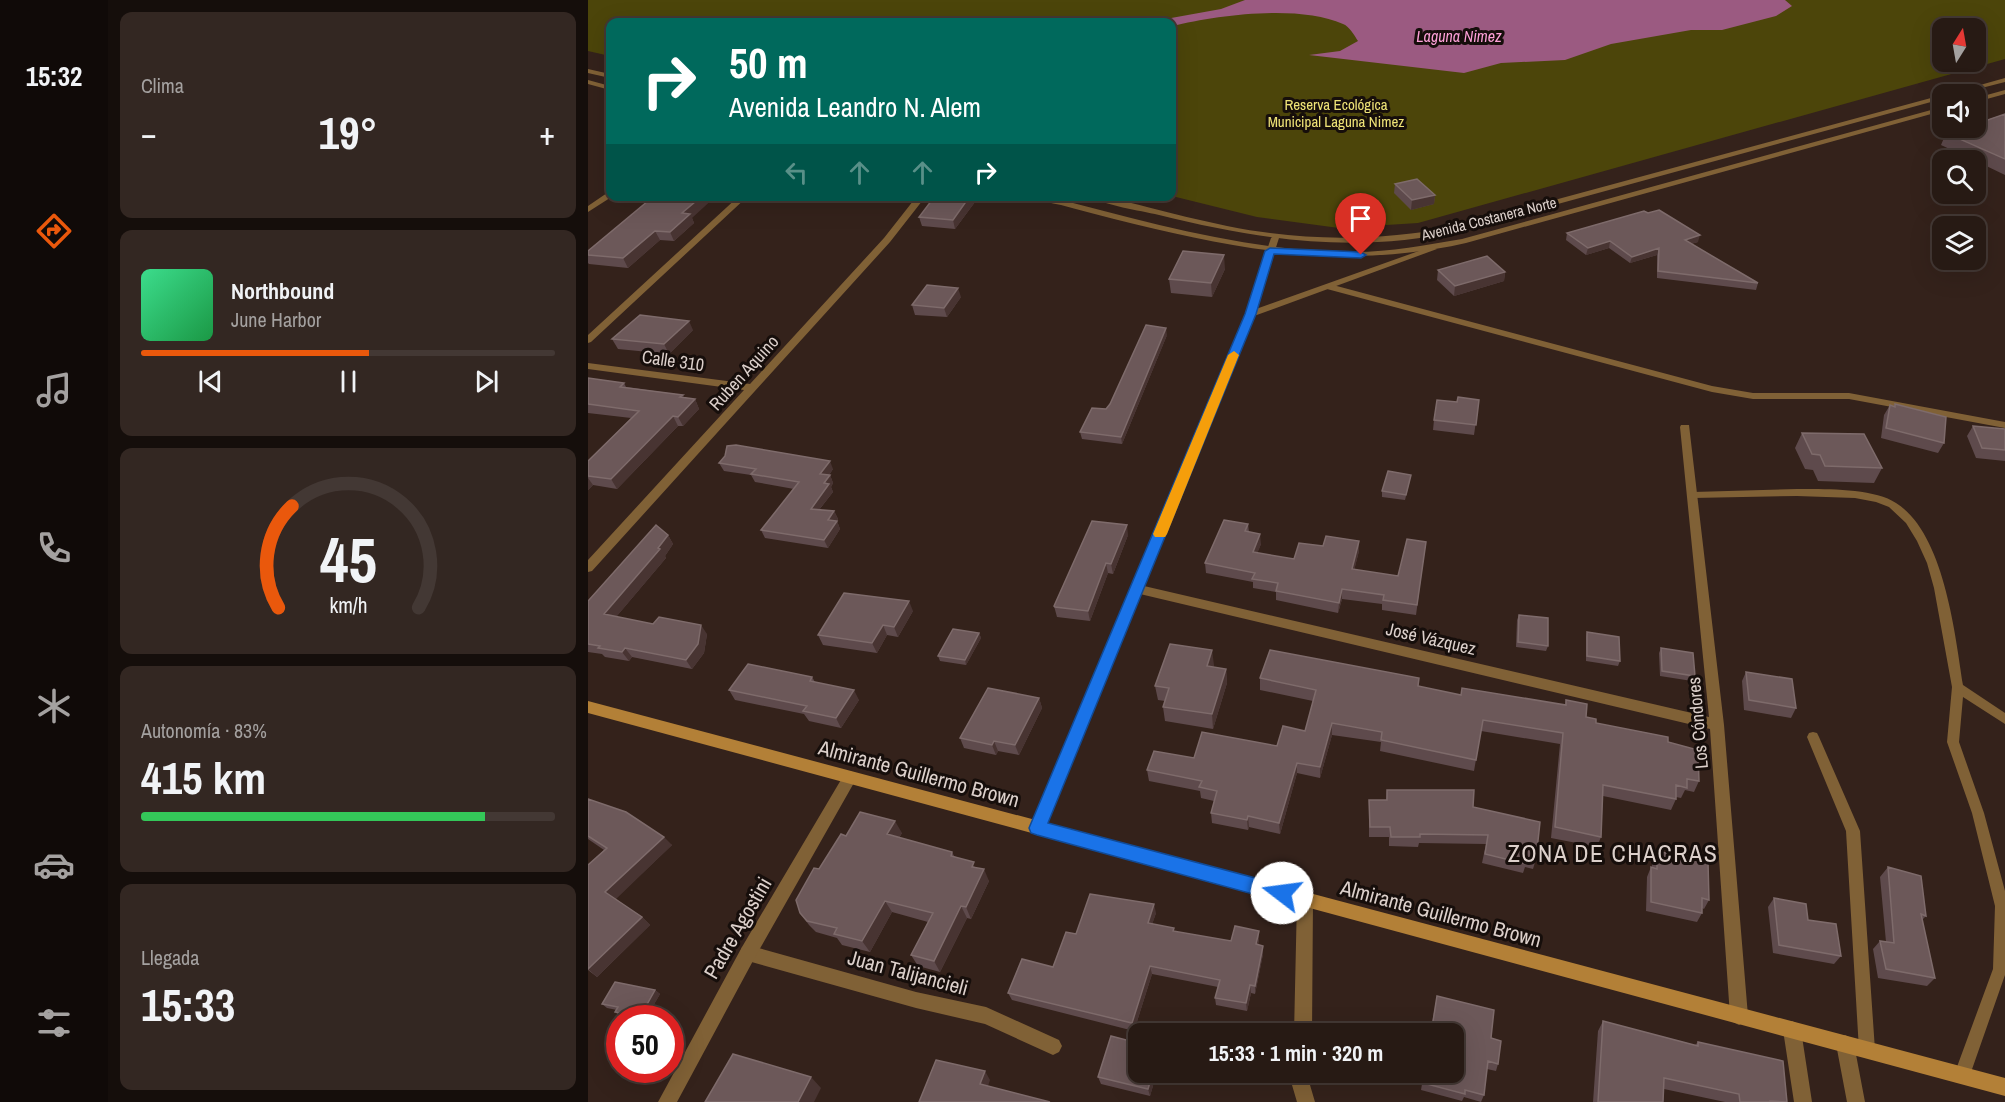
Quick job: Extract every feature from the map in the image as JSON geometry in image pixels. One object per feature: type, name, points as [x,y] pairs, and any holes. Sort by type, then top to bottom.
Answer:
[{"type":"main road","name":"Almirante Guillermo Brown","points":[[588,708],[2005,1087]]},
{"type":"street","points":[[588,71],[606,75]]},
{"type":"street","points":[[1986,85],[2005,80]]},
{"type":"street","points":[[588,82],[606,87]]},
{"type":"street","points":[[1986,97],[2005,92]]},
{"type":"street","name":"Avenida Costanera Norte","points":[[1112,201],[1211,226],[1275,238],[1334,243],[1382,241],[1431,235],[1932,100]]},
{"type":"street","points":[[1910,106],[1927,113]]},
{"type":"street","name":"Avenida Costanera Norte","points":[[1055,201],[1270,251],[1337,255],[1433,249],[1932,112]]},
{"type":"street","points":[[588,210],[606,198]]},
{"type":"street","points":[[588,340],[739,201]]},
{"type":"street","name":"Ruben Aquino","points":[[588,568],[887,240],[918,201]]},
{"type":"street","points":[[1037,828],[1250,314],[1275,238]]},
{"type":"street","points":[[1250,314],[1433,249]]},
{"type":"street","name":"Calle 310","points":[[588,366],[753,388]]},
{"type":"street","name":"Los Cóndores","points":[[1685,427],[1717,724],[1739,1016]]},
{"type":"street","name":"José Vázquez","points":[[1137,589],[1717,724]]},
{"type":"street","name":"Padre Agostini","points":[[667,1102],[748,952],[850,777]]},
{"type":"street","points":[[1303,1023],[1305,899]]},
{"type":"street","name":"Juan Talijancieli","points":[[748,952],[916,1000],[986,1016],[1053,1046]]},
{"type":"street","points":[[1792,1030],[1803,1102]]},
{"type":"street","points":[[1845,1044],[1856,1102]]},
{"type":"street","points":[[1301,1083],[1306,1102]]},
{"type":"lane","points":[[1330,287],[1712,389],[1753,396],[1849,396],[2005,425]]},
{"type":"lane","points":[[1693,495],[1785,492],[1847,495],[1892,504],[1916,529],[1940,587],[1958,687],[1953,742],[1978,813],[2002,906],[2000,969],[1962,1075]]},
{"type":"lane","points":[[1958,687],[2005,719]]},
{"type":"lane","points":[[1813,737],[1853,831],[1867,1050]]},
{"type":"green space","name":"Reserva Ecológica Municipal Laguna Nimez","points":[[588,0],[2005,0],[2005,59],[1986,64],[1986,18],[1932,18],[1932,72],[1958,72],[1418,223],[1339,228],[1257,217],[1176,197],[1176,18],[606,18],[606,55],[588,51]]},
{"type":"water","name":"Laguna Nimez","points":[[1245,0],[1785,0],[1792,6],[1776,16],[1722,30],[1691,30],[1611,44],[1565,60],[1501,63],[1464,73],[1309,55],[1340,51],[1358,41],[1345,25],[1304,14],[1235,15],[1176,25],[1176,18],[1171,18],[1221,9]]},
{"type":"building","points":[[2005,114],[2005,159],[1957,138],[1986,138],[1986,121]]},
{"type":"building","points":[[1417,179],[1435,195],[1412,200],[1395,184]]},
{"type":"building","points":[[648,201],[696,201],[682,213],[690,214],[670,232],[655,231],[623,258],[588,255],[588,251]]},
{"type":"building","points":[[931,201],[966,201],[953,220],[919,217]]},
{"type":"building","points":[[1659,210],[1700,235],[1685,240],[1758,283],[1658,271],[1659,248],[1632,257],[1610,241],[1588,248],[1567,233],[1644,211],[1648,213]]},
{"type":"building","points":[[1183,251],[1224,255],[1211,283],[1169,279]]},
{"type":"building","points":[[1487,256],[1505,272],[1455,286],[1438,270]]},
{"type":"building","points":[[927,285],[958,288],[944,308],[912,305]]},
{"type":"building","points":[[640,315],[689,321],[664,344],[612,339]]},
{"type":"building","points":[[1146,325],[1166,328],[1121,437],[1080,432],[1092,408],[1106,409],[1110,404]]},
{"type":"building","points":[[588,378],[624,383],[620,387],[683,395],[680,397],[695,399],[678,417],[673,416],[611,479],[588,476],[588,461],[639,411],[588,404]]},
{"type":"building","points":[[1458,397],[1479,400],[1476,425],[1434,420],[1437,400],[1457,402]]},
{"type":"building","points":[[1895,404],[1946,417],[1944,443],[1886,428],[1890,405],[1895,407]]},
{"type":"building","points":[[1973,426],[2005,429],[2005,450],[1982,448]]},
{"type":"building","points":[[1802,433],[1864,434],[1882,468],[1825,466],[1820,455],[1812,454]]},
{"type":"building","points":[[736,445],[830,461],[820,474],[830,475],[824,483],[829,484],[811,509],[834,511],[828,520],[837,521],[824,540],[761,530],[799,482],[751,474],[756,469],[719,463],[725,456],[727,446]]},
{"type":"building","points":[[1388,471],[1411,475],[1406,495],[1382,491]]},
{"type":"building","points":[[1224,520],[1248,524],[1245,531],[1260,534],[1253,552],[1294,559],[1299,543],[1323,546],[1326,536],[1359,541],[1352,569],[1398,576],[1407,539],[1426,542],[1417,605],[1383,600],[1384,595],[1342,589],[1339,603],[1276,591],[1278,583],[1252,579],[1255,573],[1205,563]]},
{"type":"building","points":[[1092,521],[1127,525],[1111,564],[1106,563],[1088,611],[1055,607],[1054,606]]},
{"type":"building","points":[[656,525],[668,535],[658,548],[660,549],[604,614],[653,624],[659,617],[701,625],[698,644],[686,660],[625,648],[622,652],[588,644],[588,601]]},
{"type":"building","points":[[844,593],[909,601],[894,627],[883,625],[872,643],[818,635]]},
{"type":"building","points":[[1519,615],[1548,618],[1548,646],[1518,642]]},
{"type":"building","points":[[953,629],[979,633],[965,660],[938,656]]},
{"type":"building","points":[[1587,632],[1619,637],[1620,661],[1587,656]]},
{"type":"building","points":[[1170,644],[1212,650],[1207,666],[1226,669],[1212,714],[1163,707],[1169,688],[1155,686]]},
{"type":"building","points":[[1661,648],[1693,653],[1695,676],[1662,671]]},
{"type":"building","points":[[1270,650],[1419,678],[1418,686],[1461,695],[1462,688],[1566,705],[1566,700],[1587,704],[1586,717],[1596,719],[1596,723],[1668,737],[1668,742],[1698,750],[1699,781],[1687,779],[1687,788],[1676,785],[1676,799],[1603,785],[1601,837],[1555,827],[1563,733],[1483,720],[1476,760],[1381,740],[1382,732],[1332,723],[1320,767],[1297,763],[1279,823],[1248,816],[1247,820],[1211,813],[1217,791],[1199,787],[1202,781],[1147,770],[1154,751],[1194,758],[1202,732],[1277,746],[1283,726],[1305,731],[1316,690],[1260,678]]},
{"type":"building","points":[[748,664],[812,677],[810,681],[854,690],[836,718],[803,711],[807,706],[729,690]]},
{"type":"building","points":[[1746,672],[1792,679],[1796,708],[1749,700]]},
{"type":"building","points":[[988,688],[1039,698],[1015,745],[994,741],[992,745],[960,738]]},
{"type":"building","points":[[1387,790],[1474,790],[1473,807],[1540,822],[1536,859],[1526,857],[1526,864],[1485,854],[1488,835],[1420,834],[1420,837],[1391,837],[1390,827],[1370,827],[1369,800],[1387,800]]},
{"type":"building","points":[[588,799],[626,812],[664,837],[605,892],[642,917],[588,969],[588,865],[607,848],[588,836]]},
{"type":"building","points":[[860,812],[895,821],[887,834],[952,852],[951,856],[974,862],[972,867],[984,869],[966,907],[961,906],[934,961],[911,955],[933,913],[885,901],[862,941],[834,934],[837,928],[807,921],[800,913],[796,900],[814,868],[819,869],[841,834],[846,836]]},
{"type":"building","points":[[1657,851],[1708,862],[1709,900],[1702,898],[1702,913],[1651,902],[1651,867],[1657,869]]},
{"type":"building","points":[[1888,867],[1921,876],[1926,916],[1921,914],[1935,978],[1886,969],[1880,941],[1894,943]]},
{"type":"building","points":[[1090,894],[1154,904],[1148,923],[1174,928],[1173,931],[1231,941],[1235,926],[1259,931],[1256,944],[1263,946],[1255,986],[1250,985],[1246,1003],[1215,998],[1220,980],[1150,966],[1132,1023],[1008,993],[1022,959],[1053,967],[1066,932],[1076,934]]},
{"type":"building","points":[[1774,898],[1806,904],[1808,920],[1836,924],[1841,956],[1779,945]]},
{"type":"building","points":[[615,982],[655,990],[647,1005],[602,1004]]},
{"type":"building","points":[[1437,996],[1494,1010],[1491,1038],[1501,1041],[1498,1064],[1488,1061],[1484,1095],[1465,1090],[1465,1094],[1423,1083],[1464,1083],[1464,1023],[1433,1023]]},
{"type":"building","points":[[1603,1021],[1698,1046],[1698,1042],[1783,1061],[1787,1102],[1740,1102],[1739,1094],[1664,1078],[1663,1102],[1598,1102]]},
{"type":"building","points":[[1111,1036],[1128,1040],[1128,1083],[1150,1083],[1148,1089],[1098,1077]]},
{"type":"building","points":[[733,1054],[811,1077],[798,1102],[705,1102]]},
{"type":"building","points":[[936,1060],[985,1071],[980,1084],[1050,1102],[919,1102]]},
{"type":"slow traffic","points":[[1160,534],[1234,355]]},
{"type":"district","name":"ZONA DE CHACRAS","points":[[1613,854]]},
{"type":"route","points":[[1282,893],[1037,828],[1250,314],[1270,251],[1361,255]]}]
